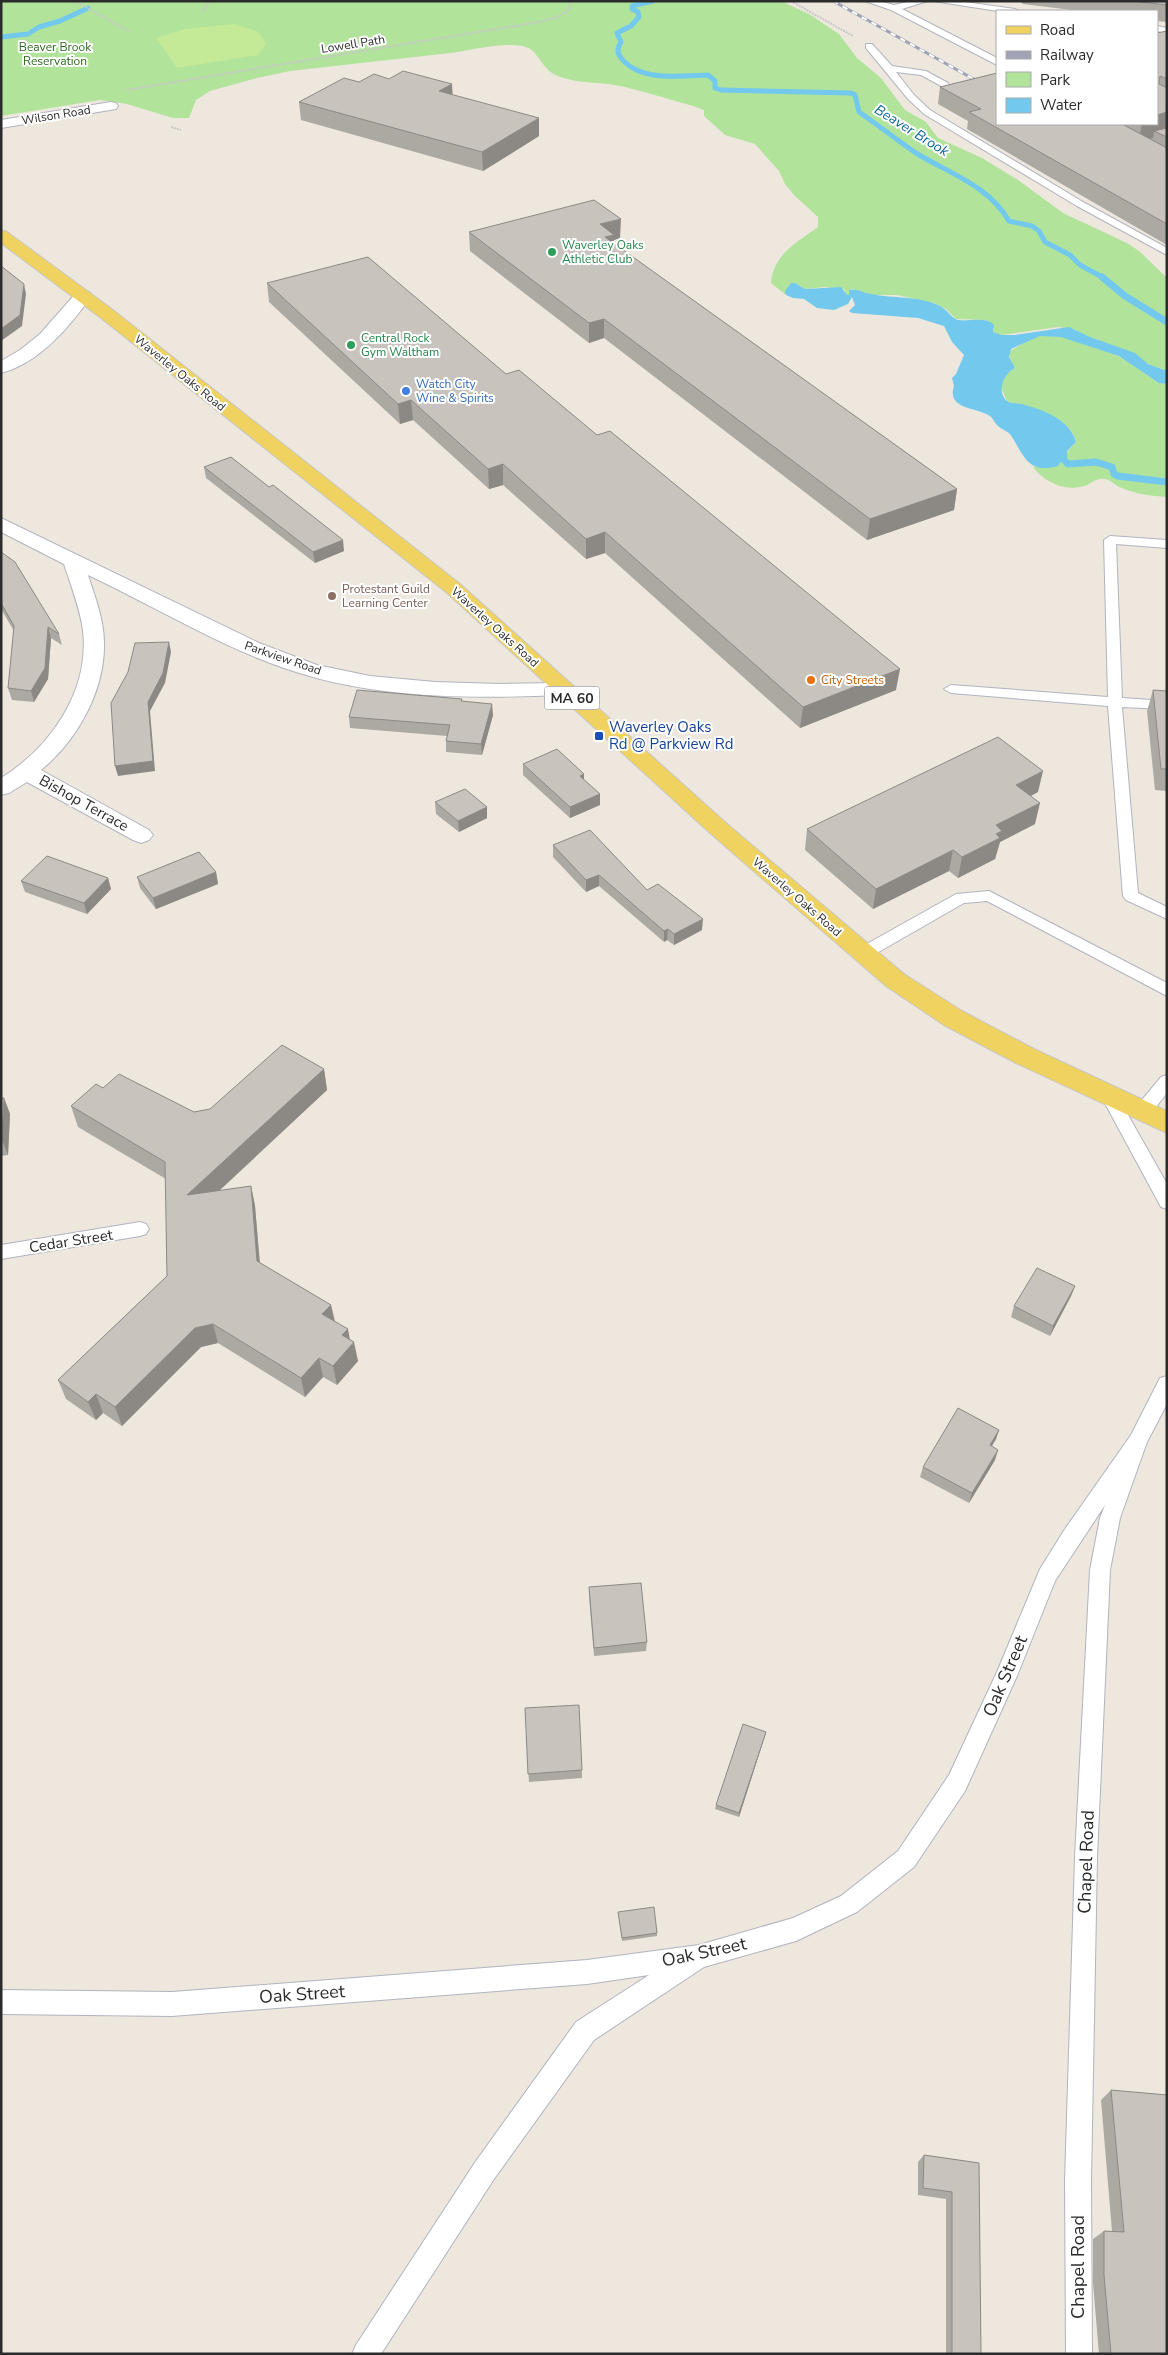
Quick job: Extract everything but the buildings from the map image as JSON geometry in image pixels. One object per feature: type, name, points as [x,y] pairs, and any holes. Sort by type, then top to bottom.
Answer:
[{"type":"main road","name":"Waverley Oaks Road","points":[[1,235],[83,296],[453,588],[562,689],[862,954],[895,980],[953,1018],[1025,1056],[1167,1123]]},
{"type":"street","name":"Wilson Road","points":[[1,124],[111,106]]},
{"type":"street","points":[[1,368],[44,343],[83,296]]},
{"type":"street","name":"Parkview Road","points":[[1,524],[74,563],[157,600],[252,649],[310,670],[408,686],[511,691],[562,689]]},
{"type":"street","points":[[1,788],[27,772],[49,749],[69,721],[88,685],[93,665],[93,628],[74,563]]},
{"type":"street","name":"Bishop Terrace","points":[[27,772],[141,834]]},
{"type":"lane","points":[[869,1],[894,8],[996,61]]},
{"type":"lane","points":[[894,8],[924,1]]},
{"type":"lane","points":[[937,1],[1007,10]]},
{"type":"lane","points":[[868,46],[891,69],[912,98],[927,112],[1080,204],[1167,252]]},
{"type":"lane","points":[[891,69],[922,73],[945,85]]},
{"type":"lane","points":[[1167,544],[1110,540],[1115,702],[1132,896],[1167,914]]},
{"type":"lane","points":[[951,689],[1167,705]]},
{"type":"lane","points":[[862,954],[961,898],[990,896],[1167,990]]},
{"type":"lane","points":[[1142,1112],[1167,1081]]},
{"type":"lane","points":[[1109,1096],[1154,1174],[1167,1202]]},
{"type":"lane","name":"Cedar Street","points":[[1,1252],[140,1229]]},
{"type":"lane","name":"Chapel Road","points":[[1079,2354],[1078,2181],[1086,1857],[1100,1570],[1110,1518],[1138,1441],[1167,1384]]},
{"type":"lane","name":"Oak Street","points":[[1,2002],[172,2004],[587,1972],[699,1957],[796,1929],[849,1904],[906,1859],[957,1783],[1006,1676],[1047,1576],[1072,1535],[1138,1441]]},
{"type":"lane","points":[[365,2354],[485,2170],[585,2032],[699,1957]]},
{"type":"path","points":[[75,1],[130,32]]},
{"type":"path","points":[[202,12],[210,1]]},
{"type":"path","name":"Lowell Path","points":[[128,89],[539,22],[558,17],[569,10],[571,1]]},
{"type":"path","points":[[791,1],[832,23],[868,46]]},
{"type":"path","points":[[171,127],[181,130]]},
{"type":"green space","name":"Beaver Brook Reservation","points":[[1,1],[781,1],[809,14],[839,34],[857,58],[881,78],[905,110],[926,122],[938,138],[982,158],[1018,180],[1063,213],[1127,243],[1139,251],[1167,278],[1167,371],[1148,364],[1131,352],[1083,335],[1074,329],[1058,327],[1002,335],[993,332],[994,328],[986,320],[956,319],[946,309],[934,303],[897,295],[872,295],[850,289],[849,295],[846,295],[844,289],[825,287],[805,289],[795,283],[789,285],[786,295],[771,283],[776,265],[787,250],[818,227],[818,217],[795,196],[785,184],[779,171],[755,144],[725,135],[704,116],[704,110],[693,106],[625,87],[578,81],[558,76],[547,69],[534,52],[528,48],[509,45],[487,47],[459,52],[290,71],[210,91],[196,100],[189,118],[173,118],[127,104],[100,100],[1,116]]},
{"type":"green space","points":[[234,24],[257,31],[266,43],[258,55],[177,68],[156,38],[185,29]]},
{"type":"green space","points":[[1046,335],[1078,341],[1101,349],[1122,358],[1152,378],[1167,384],[1167,497],[1132,492],[1102,479],[1077,488],[1062,487],[1043,477],[1033,467],[1058,466],[1076,442],[1072,432],[1057,418],[1007,401],[1001,387],[1006,374],[1014,369],[1008,352],[1035,337]]},
{"type":"water","points":[[791,283],[795,283],[805,289],[841,287],[847,295],[849,295],[849,290],[855,290],[880,296],[923,300],[942,307],[958,320],[991,322],[994,325],[993,332],[1002,335],[1015,335],[1069,327],[1090,337],[1135,353],[1148,364],[1167,371],[1167,384],[1159,383],[1119,356],[1061,337],[1040,336],[1011,349],[1009,357],[1014,369],[1004,379],[1002,393],[1004,397],[1009,402],[1030,406],[1062,421],[1073,434],[1076,442],[1067,451],[1067,458],[1062,460],[1058,466],[1040,468],[1034,466],[1025,458],[1011,435],[997,425],[990,416],[964,407],[955,400],[952,378],[956,374],[964,355],[952,342],[944,326],[918,318],[852,313],[849,311],[855,305],[852,297],[848,304],[834,310],[817,308],[804,299],[786,295],[785,291]]},
{"type":"waterway","name":"Beaver Brook","points":[[653,1],[632,6],[632,9],[638,12],[639,17],[631,26],[617,33],[621,42],[618,53],[630,66],[640,71],[662,76],[708,75],[715,81],[715,88],[721,90],[851,93],[855,95],[859,112],[916,153],[979,189],[990,198],[1009,221],[1032,226],[1039,231],[1045,242],[1070,255],[1080,265],[1104,278]]},
{"type":"waterway","points":[[1,37],[28,34],[39,27],[60,21],[88,8]]},
{"type":"waterway","name":"Beaver Brook","points":[[1102,277],[1125,296],[1167,322]]},
{"type":"waterway","name":"Beaver Brook","points":[[1054,450],[1068,464],[1096,462],[1112,467],[1114,474],[1118,476],[1167,482]]},
{"type":"railway","points":[[833,1],[996,91]]},
{"type":"place","name":"Waverley Oaks Athletic Club","points":[[552,252]]},
{"type":"place","name":"Central Rock Gym Waltham","points":[[351,345]]},
{"type":"place","name":"Watch City Wine & Spirits","points":[[406,391]]},
{"type":"place","name":"Protestant Guild Learning Center","points":[[332,596]]},
{"type":"place","name":"City Streets","points":[[811,680]]},
{"type":"place","name":"Waverley Oaks Rd @ Parkview Rd","points":[[599,736]]}]
